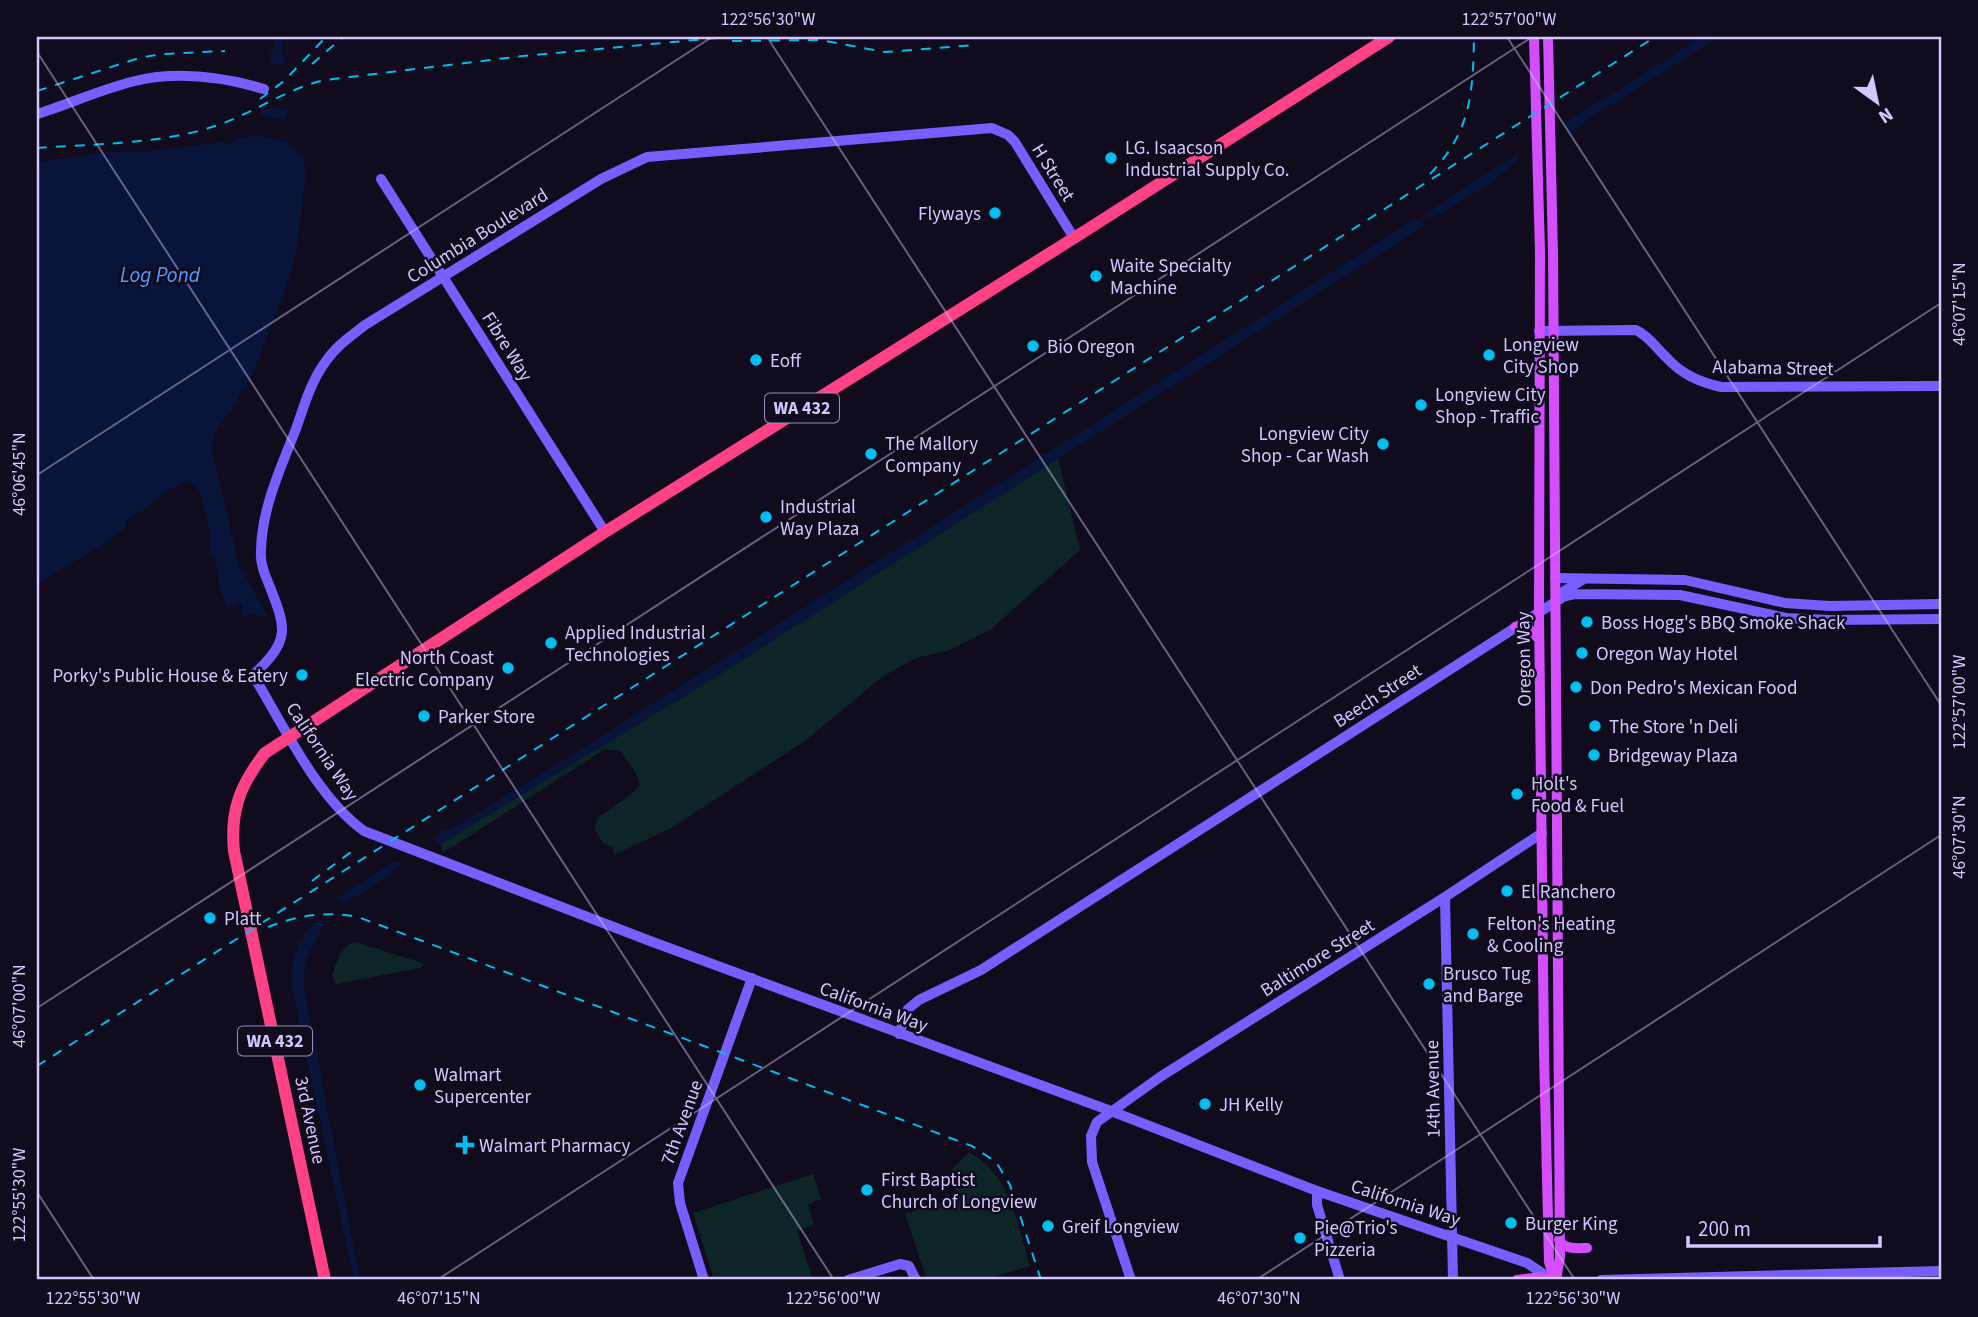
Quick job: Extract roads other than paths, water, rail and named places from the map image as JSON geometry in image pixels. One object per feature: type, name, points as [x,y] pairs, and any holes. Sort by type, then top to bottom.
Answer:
[{"type":"highway","name":"WA 432","points":[[290,736],[605,532],[1389,37]]},
{"type":"highway","name":"3rd Avenue","points":[[290,736],[265,753],[248,774],[236,802],[232,829],[234,852],[325,1280]]},
{"type":"main road","name":"Oregon Way","points":[[1534,37],[1540,252],[1539,639],[1547,1218],[1549,1262],[1553,1280]]},
{"type":"main road","name":"Oregon Way","points":[[1548,37],[1554,331],[1559,1240],[1553,1280]]},
{"type":"main road","points":[[1539,612],[1548,630],[1549,648],[1556,656]]},
{"type":"main road","points":[[1515,627],[1528,628],[1539,639]]},
{"type":"main road","points":[[1559,1240],[1564,1246],[1587,1248]]},
{"type":"main road","points":[[1517,1280],[1541,1277],[1553,1280]]},
{"type":"street","points":[[37,114],[136,81],[172,77],[206,77],[264,89]]},
{"type":"street","name":"Columbia Boulevard","points":[[253,676],[270,659],[281,640],[284,620],[264,572],[260,554],[273,489],[310,388],[324,362],[338,346],[365,325],[601,179],[647,157],[980,127],[998,129]]},
{"type":"street","name":"H Street","points":[[998,129],[1015,142],[1074,238]]},
{"type":"street","name":"Fibre Way","points":[[381,179],[605,532]]},
{"type":"street","name":"Alabama Street","points":[[1539,331],[1636,330],[1647,336],[1678,369],[1704,384],[1721,387],[1941,386]]},
{"type":"street","points":[[1555,601],[1588,577]]},
{"type":"street","points":[[1555,578],[1685,580],[1786,603],[1830,606],[1941,604]]},
{"type":"street","name":"Beech Street","points":[[899,1034],[908,1009],[919,1000],[981,970],[1555,601],[1575,594],[1680,594],[1786,618],[1941,620]]},
{"type":"street","name":"California Way","points":[[253,676],[310,771],[337,807],[364,831],[389,843],[1111,1111],[1317,1191],[1527,1263],[1553,1280]]},
{"type":"street","name":"Baltimore Street","points":[[1131,1280],[1092,1162],[1091,1136],[1097,1122],[1160,1077],[1542,833]]},
{"type":"street","name":"14th Avenue","points":[[1445,897],[1453,1280]]},
{"type":"street","name":"7th Avenue","points":[[704,1280],[680,1203],[678,1183],[752,978]]},
{"type":"street","points":[[1317,1191],[1317,1205],[1340,1280]]},
{"type":"street","points":[[848,1280],[900,1264],[909,1266],[916,1280]]},
{"type":"street","points":[[1601,1280],[1941,1270]]},
{"type":"water","points":[[283,37],[282,51],[286,60],[274,65],[271,62],[271,53],[261,49],[273,51],[275,38]]},
{"type":"water","points":[[1700,37],[1720,37],[1590,118],[1572,135],[1565,128],[1565,122]]},
{"type":"water","points":[[274,107],[288,110],[287,117],[283,120],[259,113]]},
{"type":"water","name":"Log Pond","points":[[264,136],[287,142],[303,157],[306,173],[297,247],[290,276],[250,382],[219,427],[212,449],[239,565],[268,616],[262,617],[254,613],[246,617],[241,615],[241,603],[228,609],[220,590],[216,562],[210,551],[209,529],[200,492],[188,480],[162,494],[144,510],[127,520],[123,530],[104,544],[37,584],[37,162],[109,152],[144,152],[222,142],[230,145],[239,137]]},
{"type":"water","points":[[1519,155],[1515,162],[1497,178],[1473,195],[1432,217],[1430,210]]},
{"type":"water","points":[[1415,219],[1422,219],[1424,226],[703,685],[440,844],[434,842],[441,828],[447,830],[454,827],[567,758]]},
{"type":"water","points":[[399,862],[401,865],[367,891],[344,903],[339,901],[340,896],[391,863]]},
{"type":"water","points":[[318,919],[324,924],[305,961],[304,986],[360,1280],[355,1280],[350,1262],[291,985],[300,941]]},
{"type":"waterway","points":[[1420,220],[1431,214]]},
{"type":"railway","points":[[260,99],[284,81],[326,37]]},
{"type":"railway","points":[[312,64],[343,37]]},
{"type":"railway","points":[[37,148],[126,142],[192,133],[226,122],[296,89],[325,80],[523,56],[727,37]]},
{"type":"railway","points":[[1430,174],[1444,158],[1462,127],[1470,94],[1474,37]]},
{"type":"railway","points":[[37,1066],[1655,37]]},
{"type":"railway","points":[[732,41],[820,40],[885,52],[974,45]]},
{"type":"railway","points":[[37,91],[139,58],[162,54],[225,51]]},
{"type":"railway","points":[[312,881],[351,852]]},
{"type":"railway","points":[[268,927],[313,915],[358,917],[972,1146],[996,1162],[1010,1185],[1041,1280]]},
{"type":"place","name":"LG. Isaacson Industrial Supply Co.","points":[[1111,158]]},
{"type":"place","name":"Flyways","points":[[995,213]]},
{"type":"place","name":"Waite Specialty Machine","points":[[1096,276]]},
{"type":"place","name":"Bio Oregon","points":[[1033,346]]},
{"type":"place","name":"Longview City Shop","points":[[1489,355]]},
{"type":"place","name":"Eoff","points":[[756,360]]},
{"type":"place","name":"Longview City Shop - Traffic","points":[[1421,405]]},
{"type":"place","name":"Longview City Shop - Car Wash","points":[[1383,444]]},
{"type":"place","name":"The Mallory Company","points":[[871,454]]},
{"type":"place","name":"Industrial Way Plaza","points":[[766,517]]},
{"type":"place","name":"Boss Hogg's BBQ Smoke Shack","points":[[1587,622]]},
{"type":"place","name":"Applied Industrial Technologies","points":[[551,643]]},
{"type":"place","name":"Oregon Way Hotel","points":[[1582,653]]},
{"type":"place","name":"North Coast Electric Company","points":[[508,668]]},
{"type":"place","name":"Porky's Public House & Eatery","points":[[302,675]]},
{"type":"place","name":"Don Pedro's Mexican Food","points":[[1576,687]]},
{"type":"place","name":"Parker Store","points":[[424,716]]},
{"type":"place","name":"The Store 'n Deli","points":[[1595,726]]},
{"type":"place","name":"Bridgeway Plaza","points":[[1594,755]]},
{"type":"place","name":"Holt's Food & Fuel","points":[[1517,794]]},
{"type":"place","name":"El Ranchero","points":[[1507,891]]},
{"type":"place","name":"Platt","points":[[210,918]]},
{"type":"place","name":"Felton's Heating & Cooling","points":[[1473,934]]},
{"type":"place","name":"Brusco Tug and Barge","points":[[1429,984]]},
{"type":"place","name":"Walmart Supercenter","points":[[420,1085]]},
{"type":"place","name":"JH Kelly","points":[[1205,1104]]},
{"type":"place","name":"Walmart Pharmacy","points":[[465,1145]]},
{"type":"place","name":"First Baptist Church of Longview","points":[[867,1190]]},
{"type":"place","name":"Burger King","points":[[1511,1223]]},
{"type":"place","name":"Greif Longview","points":[[1048,1226]]},
{"type":"place","name":"Pie@Trio's Pizzeria","points":[[1300,1238]]}]
